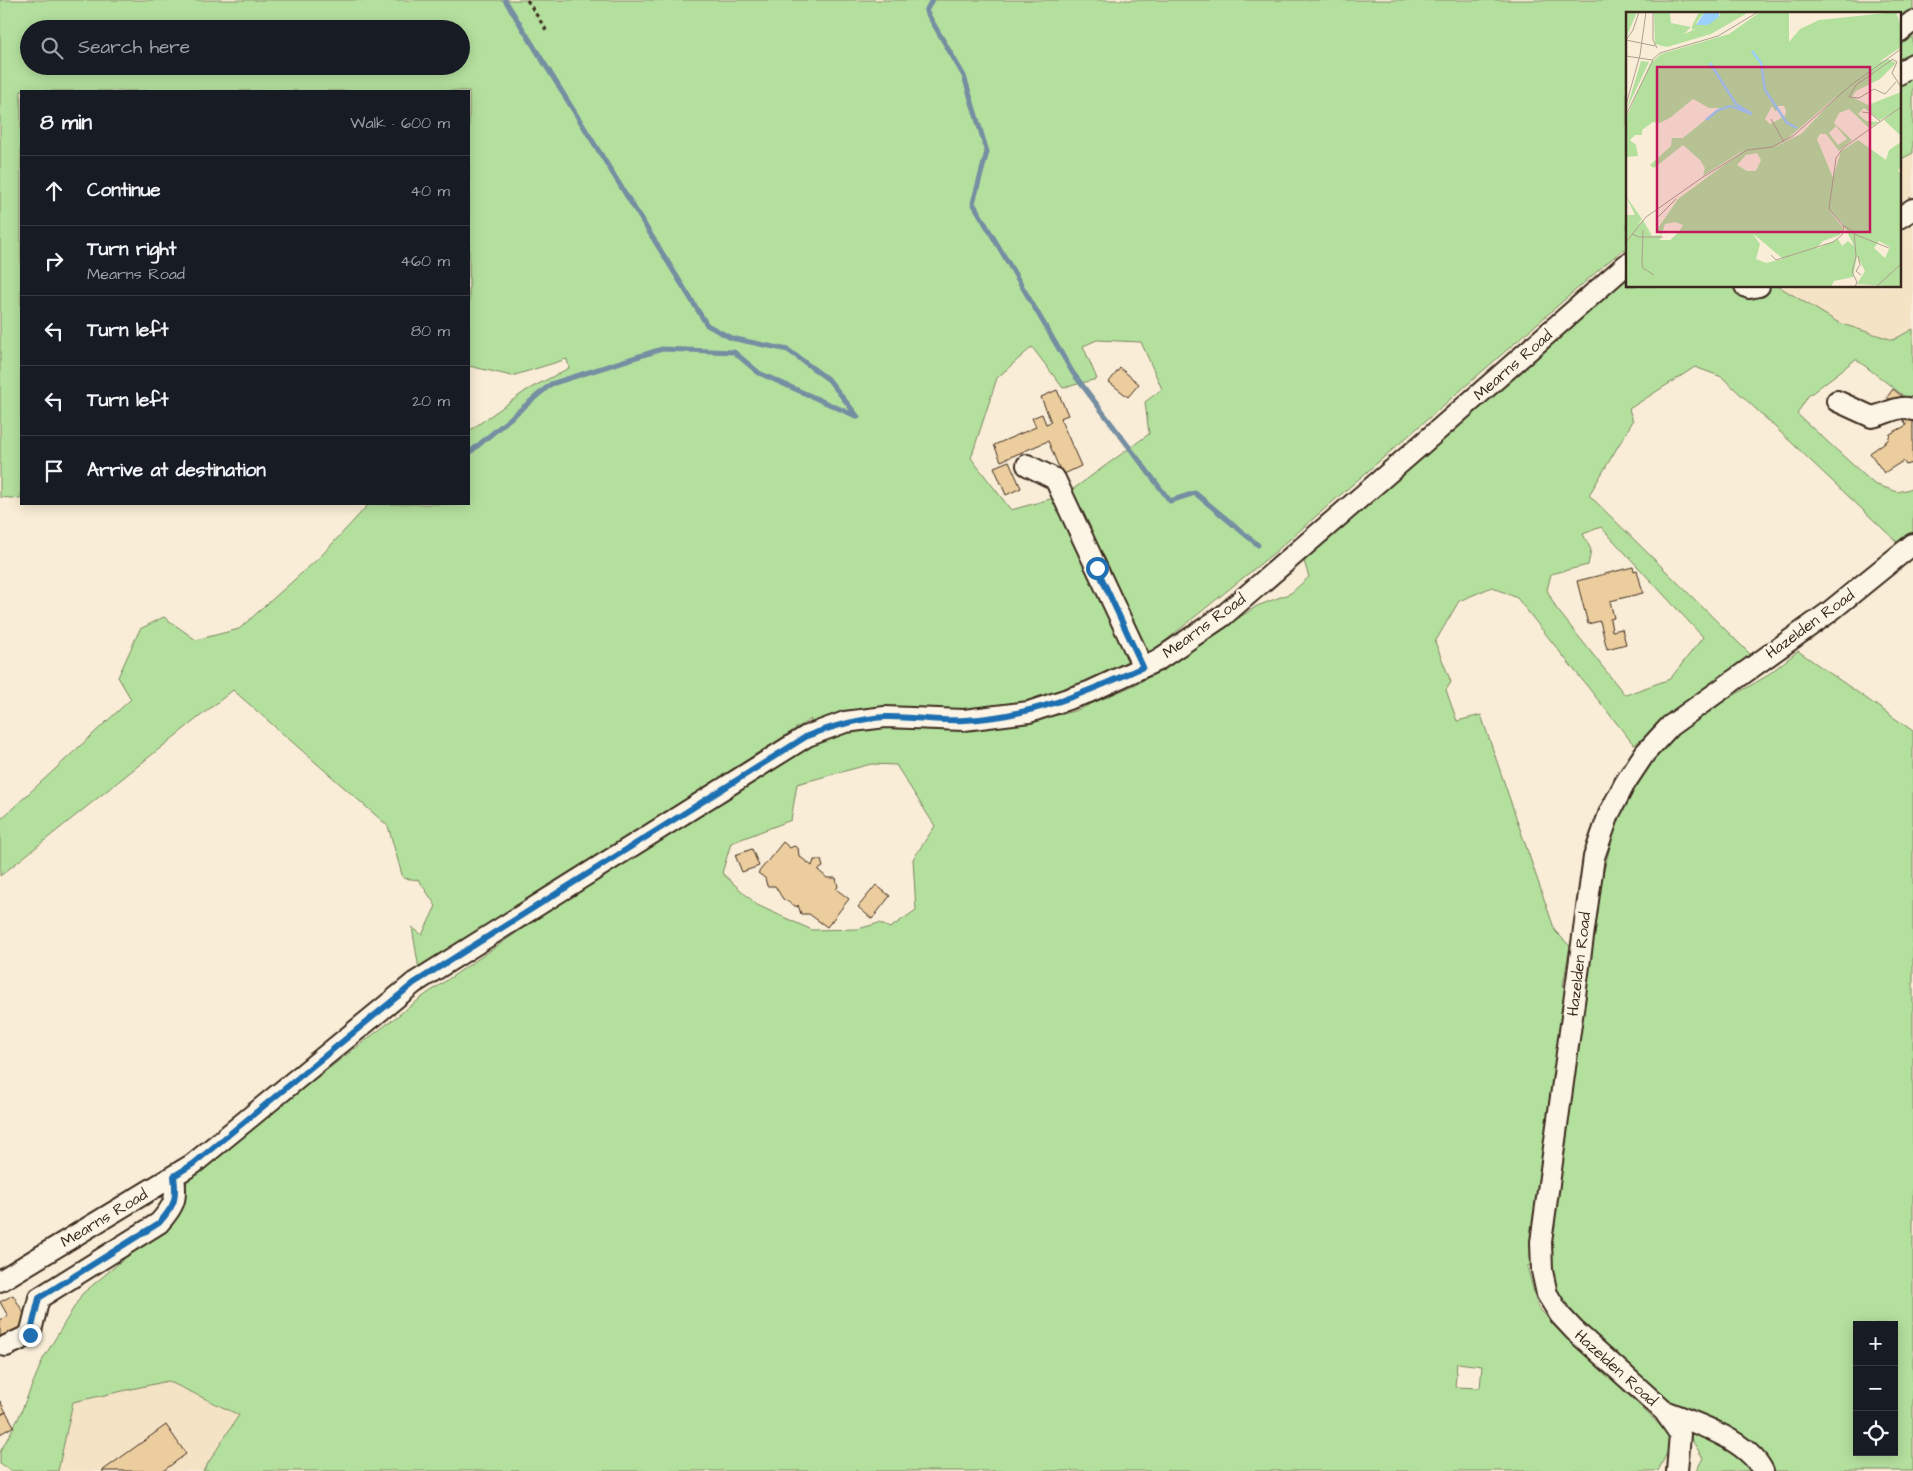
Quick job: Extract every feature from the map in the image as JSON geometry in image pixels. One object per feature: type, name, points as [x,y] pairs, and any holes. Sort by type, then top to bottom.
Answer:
[{"type":"street","points":[[1900,31],[1913,21]]},
{"type":"street","points":[[1900,73],[1913,64]]},
{"type":"street","points":[[1900,217],[1913,209]]},
{"type":"street","name":"Mearns Road","points":[[0,1281],[193,1164],[414,983],[807,736],[845,722],[885,717],[964,720],[1029,712],[1089,692],[1158,660],[1223,616],[1421,446],[1626,265]]},
{"type":"street","points":[[1837,401],[1872,417],[1902,408],[1913,410]]},
{"type":"street","points":[[1027,465],[1055,479],[1143,667]]},
{"type":"street","name":"Hazelden Road","points":[[1679,1470],[1680,1434],[1664,1411],[1574,1330],[1560,1315],[1547,1294],[1542,1271],[1541,1242],[1594,857],[1609,814],[1625,783],[1645,753],[1670,726],[1828,613],[1913,544]]},
{"type":"street","points":[[6,1346],[30,1335],[39,1298],[159,1223],[171,1210],[176,1194],[174,1176]]},
{"type":"street","points":[[1664,1411],[1706,1426],[1738,1446],[1759,1463],[1763,1471]]},
{"type":"path","points":[[526,0],[548,33]]},
{"type":"shaded area","points":[[1913,153],[1913,329],[1893,340],[1839,323],[1781,288],[1900,288],[1900,160]]},
{"type":"shaded area","points":[[168,1381],[239,1415],[203,1471],[58,1471],[73,1402]]},
{"type":"green space","points":[[0,0],[1913,0],[1913,153],[1900,160],[1900,12],[1626,12],[1626,252],[1624,249],[1609,261],[1275,552],[1154,650],[1045,700],[1025,722],[1075,711],[1139,683],[1257,606],[1291,593],[1309,577],[1303,558],[1534,361],[1626,278],[1626,288],[1781,288],[1839,323],[1893,340],[1913,329],[1913,403],[1856,359],[1808,396],[1797,414],[1874,484],[1898,492],[1913,488],[1913,535],[1899,544],[1722,377],[1695,367],[1629,409],[1633,421],[1589,495],[1751,655],[1634,745],[1517,598],[1492,587],[1459,601],[1435,642],[1451,682],[1446,690],[1457,721],[1481,715],[1555,931],[1570,946],[1563,986],[1585,994],[1599,890],[1618,816],[1655,751],[1703,707],[1726,700],[1765,677],[1798,651],[1913,731],[1913,1471],[1696,1471],[1703,1458],[1669,1403],[1588,1337],[1551,1293],[1547,1266],[1527,1266],[1538,1308],[1670,1435],[1670,1447],[1658,1471],[203,1471],[239,1415],[168,1381],[73,1402],[58,1471],[11,1471],[0,1464],[0,1452],[18,1419],[43,1359],[82,1294],[168,1222],[183,1203],[188,1176],[425,995],[625,859],[804,748],[811,719],[419,969],[412,927],[422,935],[436,906],[419,880],[403,878],[388,826],[233,690],[0,876],[0,820],[131,699],[118,677],[140,629],[164,617],[196,640],[239,629],[321,556],[368,505],[470,505],[470,430],[527,390],[569,368],[567,359],[512,376],[470,366],[470,90],[20,90],[20,499],[0,497]],"holes":[[[1097,340],[1141,342],[1162,389],[1145,402],[1149,434],[1065,495],[1011,510],[971,458],[997,378],[1032,347],[1063,388],[1097,379],[1083,346]],[[1601,527],[1703,637],[1670,679],[1625,695],[1556,608],[1547,590],[1551,574],[1588,565],[1591,550],[1583,534]],[[871,764],[896,765],[935,826],[913,859],[916,910],[890,928],[879,923],[858,929],[812,930],[757,905],[722,873],[731,843],[791,820],[797,784]],[[1457,1363],[1482,1366],[1480,1388],[1455,1387]]]},
{"type":"building","points":[[1120,368],[1139,384],[1128,397],[1109,382]]},
{"type":"building","points":[[1893,389],[1903,397],[1897,405],[1887,397]]},
{"type":"building","points":[[1057,390],[1068,415],[1060,418],[1081,466],[1062,475],[1048,441],[1001,461],[994,445],[1036,427],[1032,418],[1042,414],[1046,424],[1051,422],[1041,397]]},
{"type":"building","points":[[1911,412],[1913,415],[1913,463],[1906,465],[1903,461],[1884,473],[1870,453],[1888,440],[1890,434],[1907,425],[1902,418]]},
{"type":"building","points":[[1009,461],[1021,488],[1006,495],[994,467]]},
{"type":"building","points":[[1633,567],[1634,571],[1637,570],[1643,593],[1610,601],[1614,618],[1610,619],[1612,631],[1622,629],[1626,644],[1607,649],[1600,621],[1588,624],[1577,581]]},
{"type":"building","points":[[783,842],[790,848],[794,846],[798,848],[799,856],[812,866],[814,860],[821,860],[823,867],[818,870],[827,878],[836,878],[838,887],[836,889],[849,899],[827,927],[809,914],[801,914],[798,905],[797,907],[783,899],[775,886],[767,886],[765,878],[758,873]]},
{"type":"building","points":[[752,849],[759,866],[742,872],[735,855]]},
{"type":"building","points":[[876,885],[890,896],[872,919],[858,907]]},
{"type":"building","points":[[13,1295],[29,1322],[0,1339],[0,1320],[8,1316],[0,1302]]},
{"type":"building","points":[[0,1401],[6,1412],[0,1415]]},
{"type":"building","points":[[6,1412],[14,1426],[0,1434],[0,1415]]},
{"type":"building","points":[[166,1425],[186,1454],[163,1471],[102,1471]]},
{"type":"waterway","points":[[470,452],[551,384],[662,349],[734,352],[759,373],[858,417],[829,380],[788,350],[731,338],[707,325],[505,0]]},
{"type":"waterway","points":[[932,0],[926,11],[964,76],[987,152],[973,203],[1073,373],[1170,501],[1195,493],[1258,545]]},
{"type":"route","points":[[30,1335],[39,1298],[159,1223],[171,1210],[176,1194],[174,1176],[193,1164],[414,983],[807,736],[845,722],[885,717],[964,720],[1029,712],[1089,692],[1143,667],[1097,568]]}]
